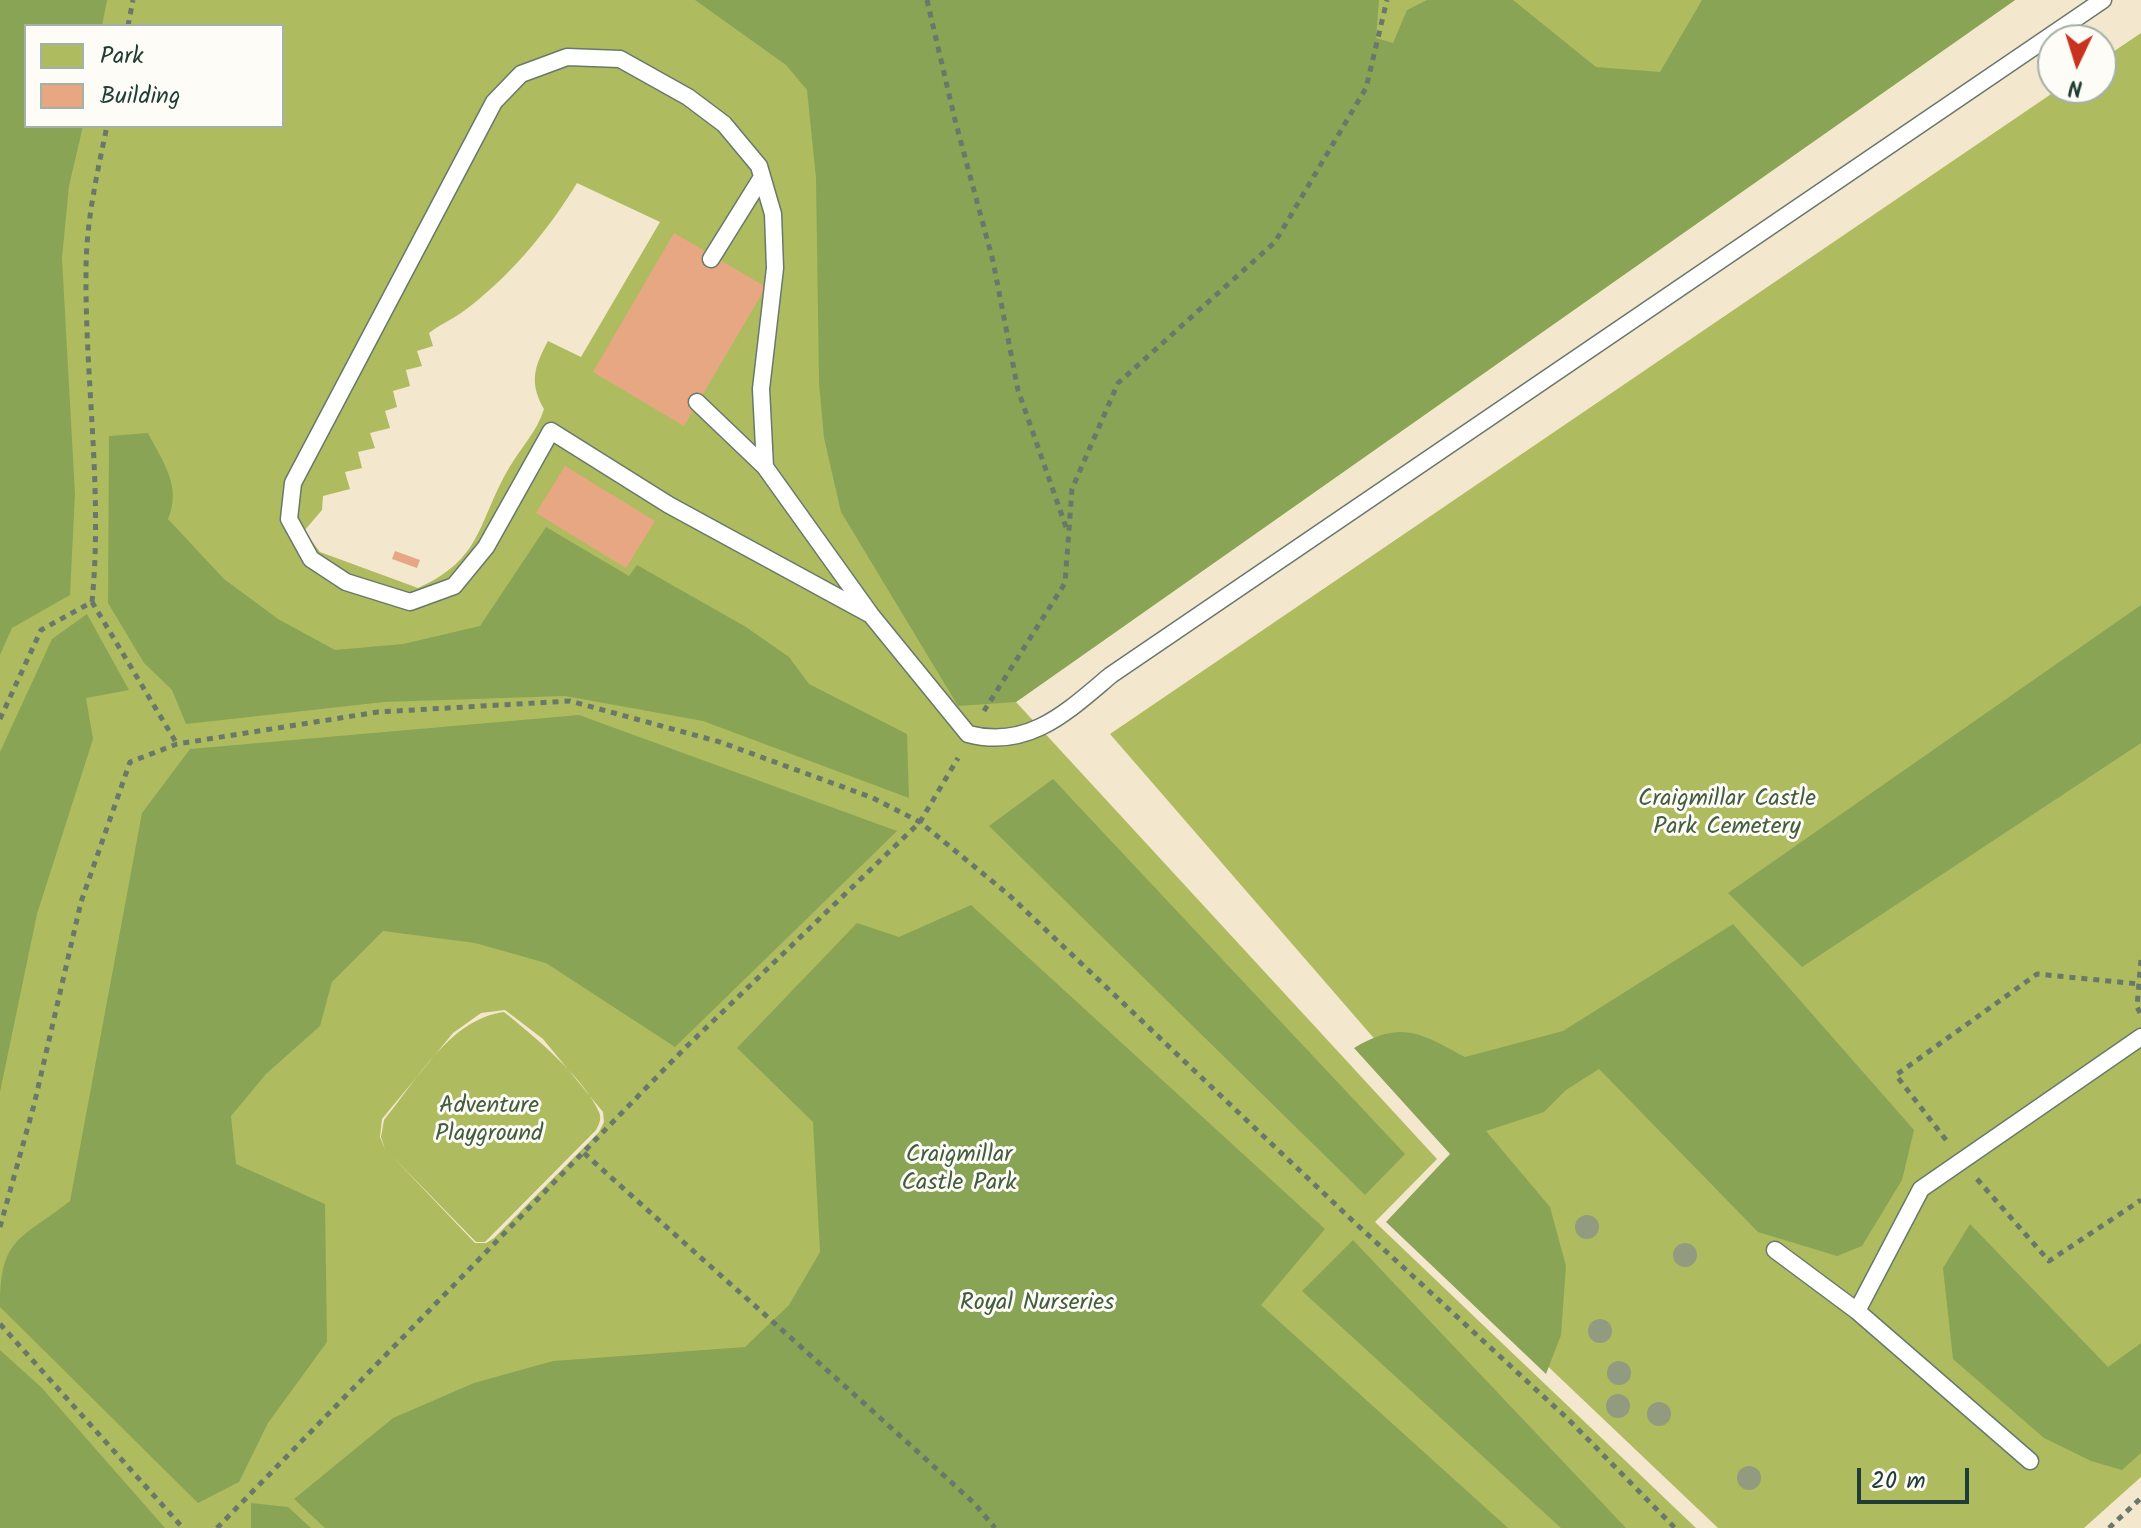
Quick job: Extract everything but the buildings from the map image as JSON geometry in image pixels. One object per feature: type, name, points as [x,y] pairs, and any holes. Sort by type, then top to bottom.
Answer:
[{"type":"lane","points":[[697,402],[765,467],[871,615],[968,734],[981,737],[1032,734],[1067,712],[1111,675],[2103,0]]},
{"type":"lane","points":[[765,467],[761,389],[775,268],[773,214],[762,177],[743,143],[688,97],[620,59],[567,57],[521,74],[494,102],[293,483],[289,519],[311,559],[346,582],[410,602],[454,586],[486,547],[551,431],[669,505],[871,615]]},
{"type":"lane","points":[[711,259],[762,177]]},
{"type":"lane","points":[[1857,1311],[1921,1189],[2141,1037]]},
{"type":"lane","points":[[1775,1250],[1857,1311],[2030,1461]]},
{"type":"path","points":[[128,24],[133,0]]},
{"type":"path","points":[[927,0],[993,261],[1018,390],[1067,531]]},
{"type":"path","points":[[217,1528],[684,1049],[920,822],[952,772],[968,734],[1065,583],[1072,489],[1118,383],[1275,242],[1366,88],[1387,0]]},
{"type":"path","points":[[107,128],[89,213],[86,272],[98,500],[92,602],[177,744]]},
{"type":"path","points":[[0,719],[41,630],[92,602]]},
{"type":"path","points":[[0,1227],[34,1105],[81,902],[130,762],[177,744],[378,712],[570,701],[720,742],[873,798],[920,822],[1021,906],[1353,1221],[1568,1419],[1675,1528]]},
{"type":"path","points":[[2141,959],[2137,1007],[2141,1014]]},
{"type":"path","points":[[584,1153],[761,1312],[798,1341],[974,1503],[995,1528]]},
{"type":"path","points":[[0,1324],[183,1528]]},
{"type":"path","points":[[2109,1528],[2141,1498]]},
{"type":"green space","name":"Craigmillar Castle Park","points":[[0,0],[2015,0],[1016,702],[1437,1159],[1375,1222],[1696,1528],[0,1528]],"holes":[[[577,183],[660,222],[581,357],[548,341],[535,375],[536,391],[544,409],[541,417],[509,468],[467,552],[439,577],[418,588],[320,552],[304,531],[322,510],[323,496],[350,489],[345,472],[362,468],[358,452],[375,448],[370,433],[390,428],[385,411],[397,407],[393,391],[410,386],[406,370],[422,366],[417,351],[433,346],[429,333],[461,313],[494,286],[525,254]],[[505,1010],[543,1039],[568,1069],[504,1012],[485,1017],[467,1026],[429,1062],[453,1033],[481,1013]],[[420,1073],[384,1120],[381,1137],[385,1149],[380,1137],[382,1119]],[[589,1095],[603,1112],[604,1122],[599,1132],[486,1243],[475,1243],[390,1154],[476,1242],[485,1242],[596,1130],[600,1115]]]},
{"type":"green space","points":[[0,0],[107,0],[102,24],[24,24],[24,128],[83,128],[69,186],[62,258],[75,494],[70,595],[12,628],[0,655]]},
{"type":"green space","points":[[695,0],[1379,0],[1376,38],[1393,43],[1407,10],[1427,0],[1513,0],[1596,67],[1660,72],[1702,0],[2015,0],[1016,702],[958,706],[841,512],[824,438],[819,383],[816,178],[807,90],[786,65]]},
{"type":"green space","name":"Craigmillar Castle Park Cemetery","points":[[2141,33],[2141,1477],[2084,1528],[1718,1528],[1397,1223],[1470,1149],[1110,734],[2037,104],[2117,104],[2117,49]]},
{"type":"green space","points":[[148,433],[172,485],[172,507],[168,519],[224,579],[278,619],[335,650],[403,644],[480,626],[546,527],[629,576],[637,565],[746,627],[789,657],[809,684],[907,734],[909,798],[703,721],[565,696],[384,702],[186,724],[172,690],[144,663],[108,603],[109,436]]},
{"type":"green space","points":[[2141,605],[2141,743],[1802,967],[1728,893]]},
{"type":"green space","points":[[87,614],[129,690],[86,698],[93,739],[37,914],[0,1092],[0,752],[52,639]]},
{"type":"green space","points":[[579,715],[897,831],[675,1047],[546,963],[475,943],[383,931],[332,982],[320,1026],[266,1074],[231,1116],[236,1164],[325,1204],[327,1342],[268,1423],[239,1482],[198,1503],[0,1307],[4,1266],[16,1242],[70,1201],[142,813],[190,749]]},
{"type":"green space","points":[[1053,779],[1405,1154],[1365,1195],[989,826]]},
{"type":"green space","name":"Royal Nurseries","points":[[971,905],[1325,1229],[1261,1305],[1508,1528],[325,1528],[294,1499],[393,1418],[474,1383],[553,1361],[745,1347],[789,1305],[820,1252],[813,1122],[737,1048],[857,923],[899,937]]},
{"type":"green space","points":[[1733,924],[1914,1130],[1902,1180],[1862,1246],[1837,1256],[1758,1232],[1599,1069],[1566,1090],[1544,1112],[1486,1131],[1550,1207],[1566,1266],[1561,1335],[1546,1374],[1386,1222],[1450,1154],[1354,1048],[1371,1039],[1399,1032],[1424,1036],[1465,1057],[1563,1031]]},
{"type":"green space","points":[[1970,1224],[2108,1367],[2141,1343],[2141,1453],[2122,1470],[2091,1461],[2044,1438],[1953,1359],[1943,1268]]},
{"type":"green space","points":[[1353,1240],[1626,1528],[1561,1528],[1302,1291]]},
{"type":"green space","points":[[0,1350],[42,1388],[165,1528],[0,1528]]},
{"type":"green space","points":[[251,1503],[288,1507],[311,1528],[251,1528]]},
{"type":"park label","name":"Adventure Playground","points":[[489,1122]]}]
